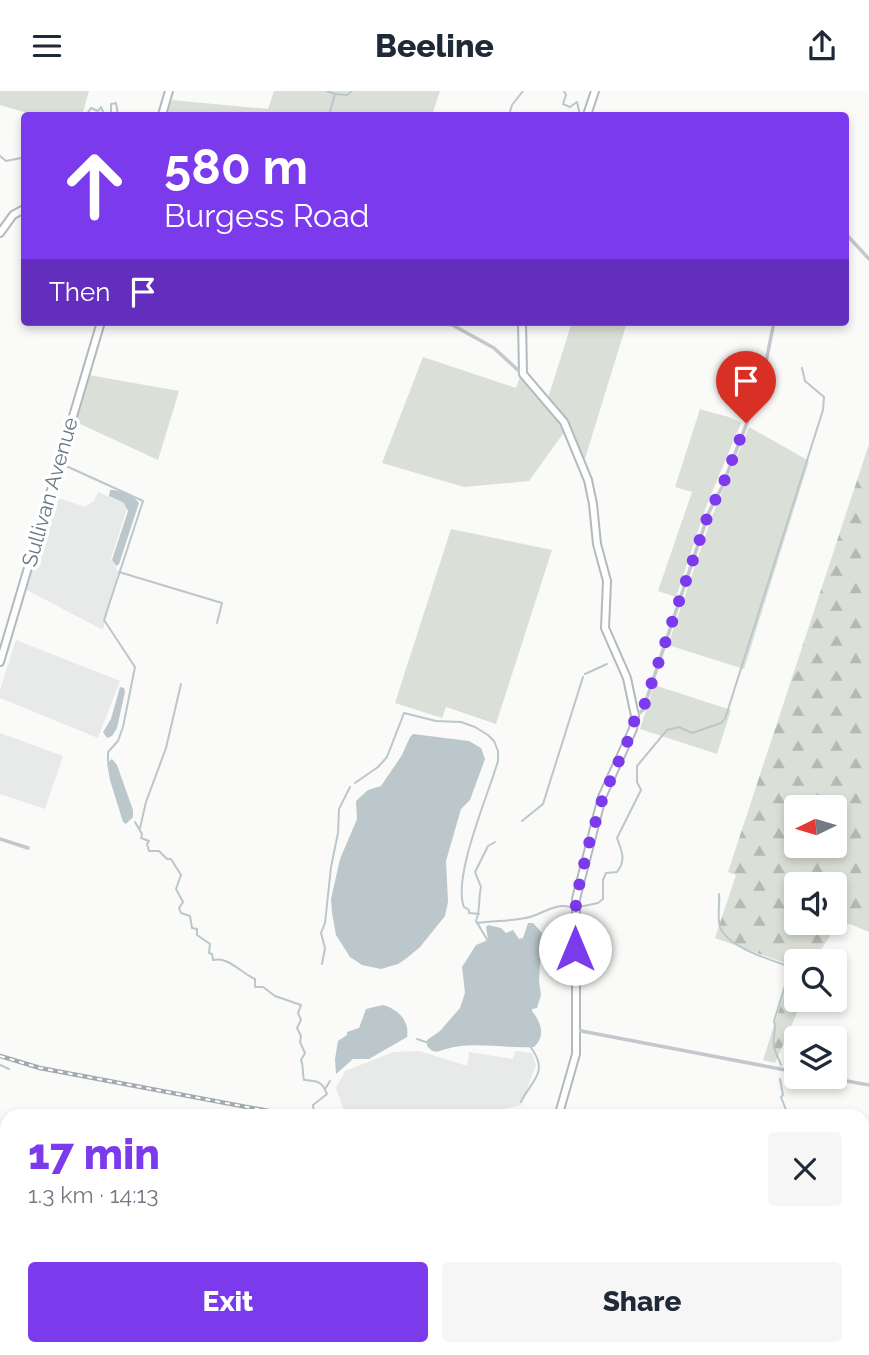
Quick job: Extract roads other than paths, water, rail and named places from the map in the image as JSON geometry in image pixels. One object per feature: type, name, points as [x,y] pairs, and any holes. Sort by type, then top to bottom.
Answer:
[{"type":"street","points":[[163,112],[169,91]]},
{"type":"street","points":[[588,112],[595,91]]},
{"type":"street","points":[[0,233],[13,215],[21,211]]},
{"type":"street","points":[[849,237],[869,259]]},
{"type":"street","name":"Sullivan Avenue","points":[[0,662],[100,326]]},
{"type":"street","points":[[454,326],[494,348],[523,374],[564,422],[588,480],[597,544],[607,581],[606,628],[627,678],[635,716],[633,729],[600,804],[576,899],[575,1062],[560,1109]]},
{"type":"street","points":[[522,326],[523,374]]},
{"type":"street","points":[[635,716],[643,709],[709,512],[722,487],[729,463],[757,398],[773,326]]},
{"type":"street","points":[[0,839],[29,848]]},
{"type":"street","points":[[576,1030],[784,1070]]},
{"type":"street","points":[[847,1081],[869,1085]]},
{"type":"waterway","points":[[327,91],[335,94]]},
{"type":"waterway","points":[[330,112],[335,94],[347,95],[352,91]]},
{"type":"waterway","points":[[510,112],[523,91]]},
{"type":"waterway","points":[[564,91],[566,95],[563,104],[570,107],[577,102],[579,112]]},
{"type":"waterway","points":[[111,112],[111,104],[116,103],[118,112]]},
{"type":"waterway","points":[[88,112],[91,108],[98,111],[101,107],[103,112]]},
{"type":"waterway","points":[[0,156],[6,161],[21,158]]},
{"type":"waterway","points":[[579,907],[598,903],[603,899],[603,880],[606,873],[617,872],[622,863],[617,838],[641,790],[637,782],[637,766],[667,730],[679,727],[692,733],[721,723],[725,719],[823,410],[824,397],[805,381],[802,368]]},
{"type":"waterway","points":[[64,465],[143,501],[104,620],[135,667],[123,727],[118,741],[108,752],[108,761]]},
{"type":"waterway","points":[[119,572],[222,603],[217,623]]},
{"type":"waterway","points":[[585,674],[607,664]]},
{"type":"waterway","points":[[522,821],[543,804],[583,677]]},
{"type":"waterway","points":[[140,828],[146,802],[166,748],[181,684]]},
{"type":"waterway","points":[[355,783],[387,757],[404,713],[436,721],[461,722],[475,727],[494,741],[498,761],[473,835],[463,876],[464,907],[469,913],[479,914]]},
{"type":"waterway","points":[[322,964],[325,948],[321,933],[325,923],[339,809],[350,787]]},
{"type":"waterway","points":[[135,822],[142,834],[141,838],[149,841],[149,851],[159,851],[167,859],[171,859],[181,875],[176,889],[183,902],[179,908],[181,913],[190,916],[192,928],[197,929],[197,935],[210,944],[209,953],[212,954],[213,960],[224,960],[255,979],[255,987],[263,987],[275,996],[301,1005],[298,1013],[301,1020],[297,1028],[305,1053],[301,1060],[304,1080],[318,1082],[327,1094],[313,1105],[313,1109]]},
{"type":"waterway","points":[[488,941],[476,921],[481,887],[475,872],[488,846],[495,842]]},
{"type":"waterway","points":[[719,894],[719,923],[725,934],[741,947],[791,967],[774,1021],[774,1046],[781,1065]]},
{"type":"waterway","points":[[477,923],[520,919],[556,907],[570,907]]},
{"type":"waterway","points":[[417,1039],[429,1043]]},
{"type":"waterway","points":[[521,1102],[539,1070],[539,1063],[530,1046]]},
{"type":"waterway","points":[[0,1065],[9,1069]]},
{"type":"waterway","points":[[780,1079],[783,1095],[781,1097],[786,1109]]},
{"type":"waterway","points":[[325,1089],[330,1081]]},
{"type":"railway","points":[[0,1056],[40,1068],[258,1109]]}]
